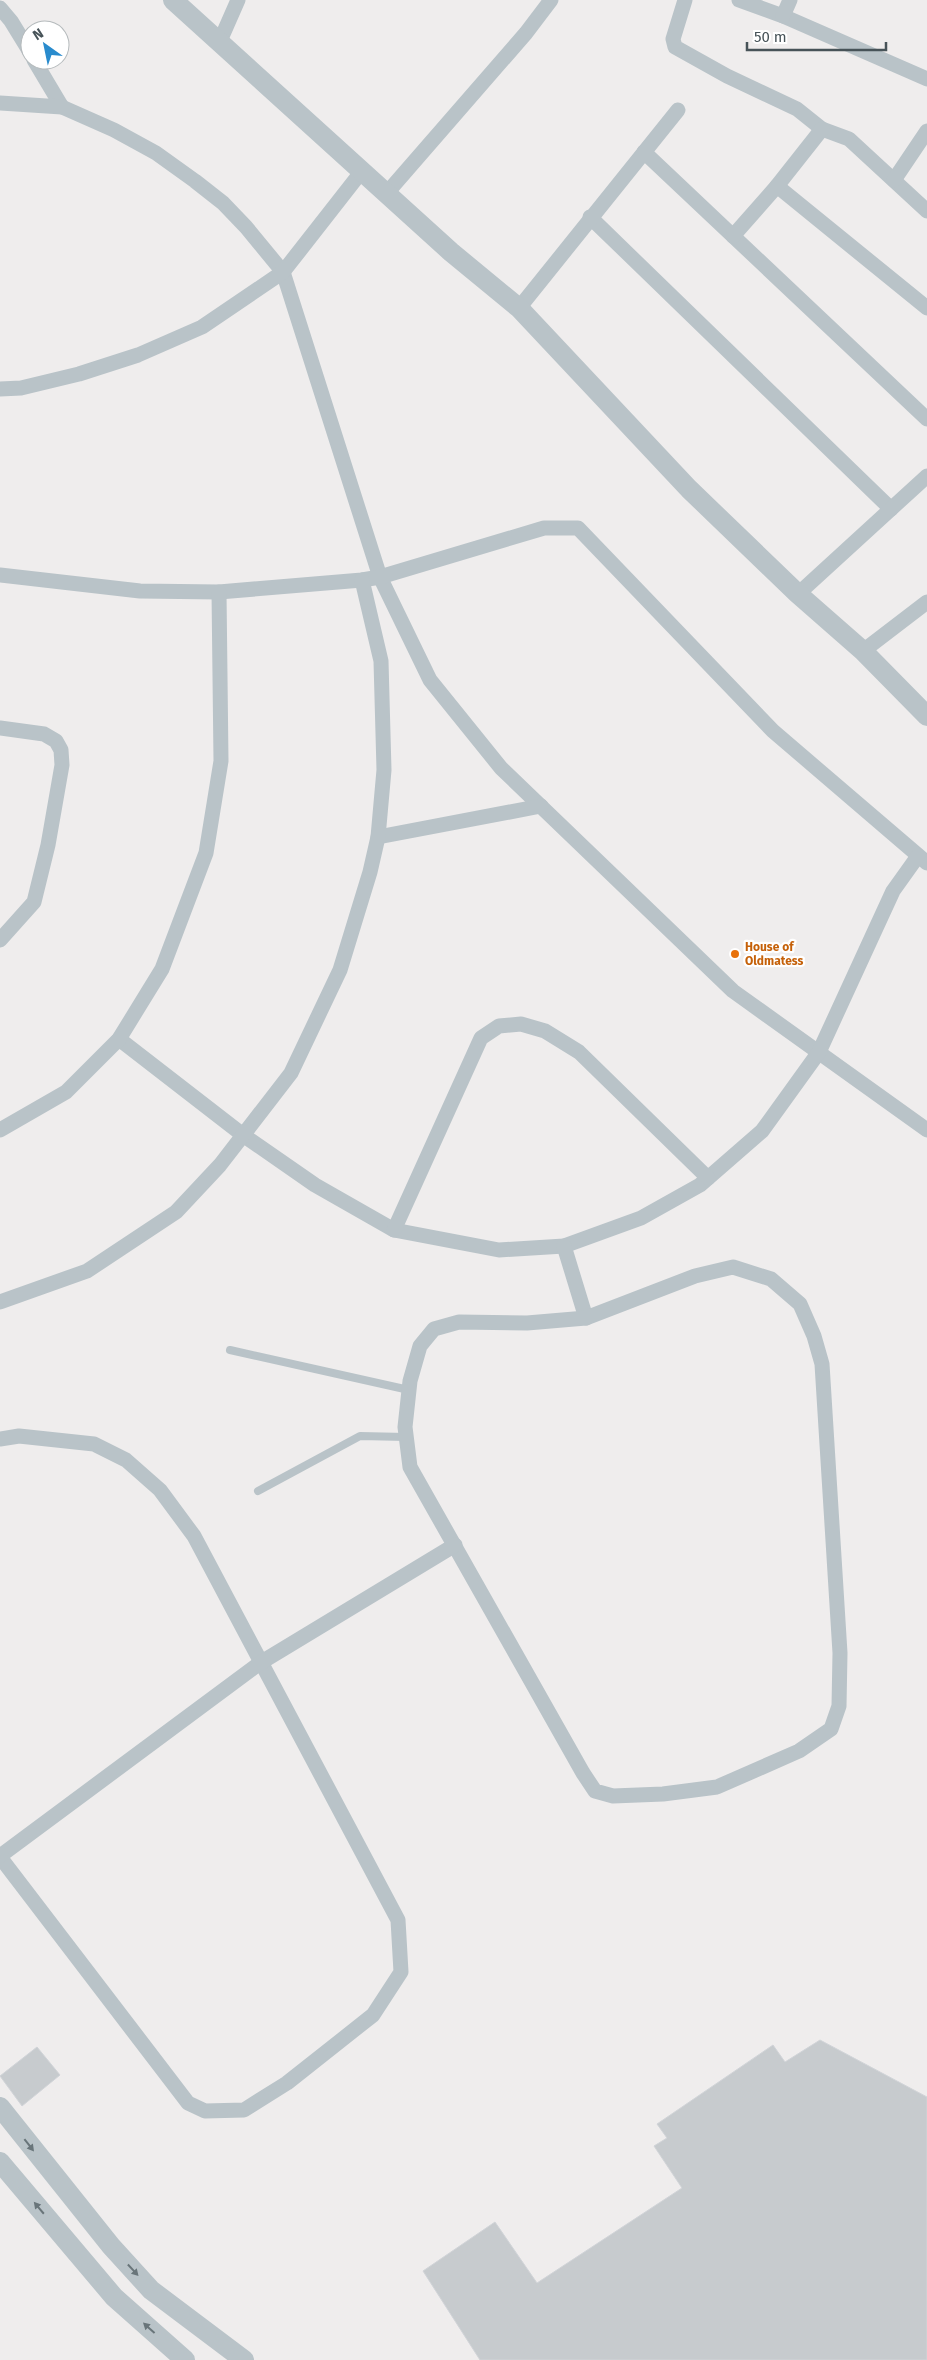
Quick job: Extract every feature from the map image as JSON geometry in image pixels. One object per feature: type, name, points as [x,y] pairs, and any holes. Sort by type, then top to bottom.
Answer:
[{"type":"street","points":[[173,0],[451,252],[519,308],[689,490],[798,594],[863,651],[927,716]]},
{"type":"street","points":[[220,41],[238,0]]},
{"type":"street","points":[[386,194],[526,33],[551,0]]},
{"type":"street","points":[[685,0],[673,39],[676,47],[726,76],[797,109],[822,129],[849,140],[927,211]]},
{"type":"street","points":[[739,0],[783,16],[927,79]]},
{"type":"street","points":[[783,16],[790,0]]},
{"type":"street","points":[[0,8],[12,21],[20,35]]},
{"type":"street","points":[[40,70],[62,107]]},
{"type":"street","points":[[0,103],[62,107],[123,134],[156,153],[195,181],[223,203],[246,227],[282,272],[380,576],[430,680],[501,768],[733,991],[927,1130]]},
{"type":"street","points":[[519,308],[590,217],[678,110]]},
{"type":"street","points":[[734,236],[822,129]]},
{"type":"street","points":[[894,180],[925,140]]},
{"type":"street","points":[[644,152],[927,419]]},
{"type":"street","points":[[0,389],[21,388],[79,374],[138,356],[202,327],[282,272],[362,171]]},
{"type":"street","points":[[777,186],[927,308]]},
{"type":"street","points":[[590,217],[892,509]]},
{"type":"street","points":[[798,594],[927,476]]},
{"type":"street","points":[[0,575],[140,591],[219,592],[362,580],[544,528],[578,528],[773,731],[923,860],[893,891],[819,1052],[762,1131],[700,1185],[641,1218],[564,1246],[499,1250],[394,1230],[315,1185],[243,1136],[119,1039]]},
{"type":"street","points":[[0,1302],[87,1271],[176,1212],[220,1165],[291,1073],[340,970],[370,872],[378,836],[384,770],[382,661],[362,580]]},
{"type":"street","points":[[0,1130],[66,1092],[119,1039],[162,969],[206,853],[221,760],[219,592]]},
{"type":"street","points":[[863,651],[927,602]]},
{"type":"street","points":[[0,728],[44,734],[56,741],[61,750],[62,765],[48,845],[34,902],[0,940]]},
{"type":"street","points":[[378,836],[541,806]]},
{"type":"street","points":[[394,1230],[481,1038],[499,1026],[521,1024],[545,1030],[579,1052],[708,1178]]},
{"type":"street","points":[[564,1246],[586,1318]]},
{"type":"street","points":[[733,1267],[771,1279],[800,1304],[814,1336],[822,1364],[840,1653],[839,1706],[830,1729],[800,1751],[717,1787],[663,1794],[613,1796],[595,1791],[582,1772],[410,1467],[405,1427],[409,1390],[420,1346],[434,1329],[459,1322],[527,1323],[586,1318],[695,1276],[733,1267]]},
{"type":"street","points":[[0,1439],[19,1436],[94,1444],[126,1460],[160,1490],[194,1536],[260,1663],[398,1920],[401,1972],[373,2015],[287,2083],[244,2110],[205,2112],[188,2103],[0,1856],[260,1663],[455,1545]]},
{"type":"street","points":[[0,2106],[111,2246],[151,2290],[244,2360]]},
{"type":"street","points":[[0,2162],[114,2297],[185,2360]]},
{"type":"lane","points":[[230,1350],[409,1390]]},
{"type":"lane","points":[[258,1491],[360,1436],[406,1437]]},
{"type":"building","points":[[820,2040],[927,2097],[927,2360],[480,2360],[423,2271],[495,2222],[537,2283],[682,2188],[654,2146],[667,2138],[657,2124],[773,2045],[785,2062]]},
{"type":"building","points":[[37,2047],[60,2075],[22,2106],[0,2076]]},
{"type":"place","name":"House of Oldmatess","points":[[735,954]]}]
